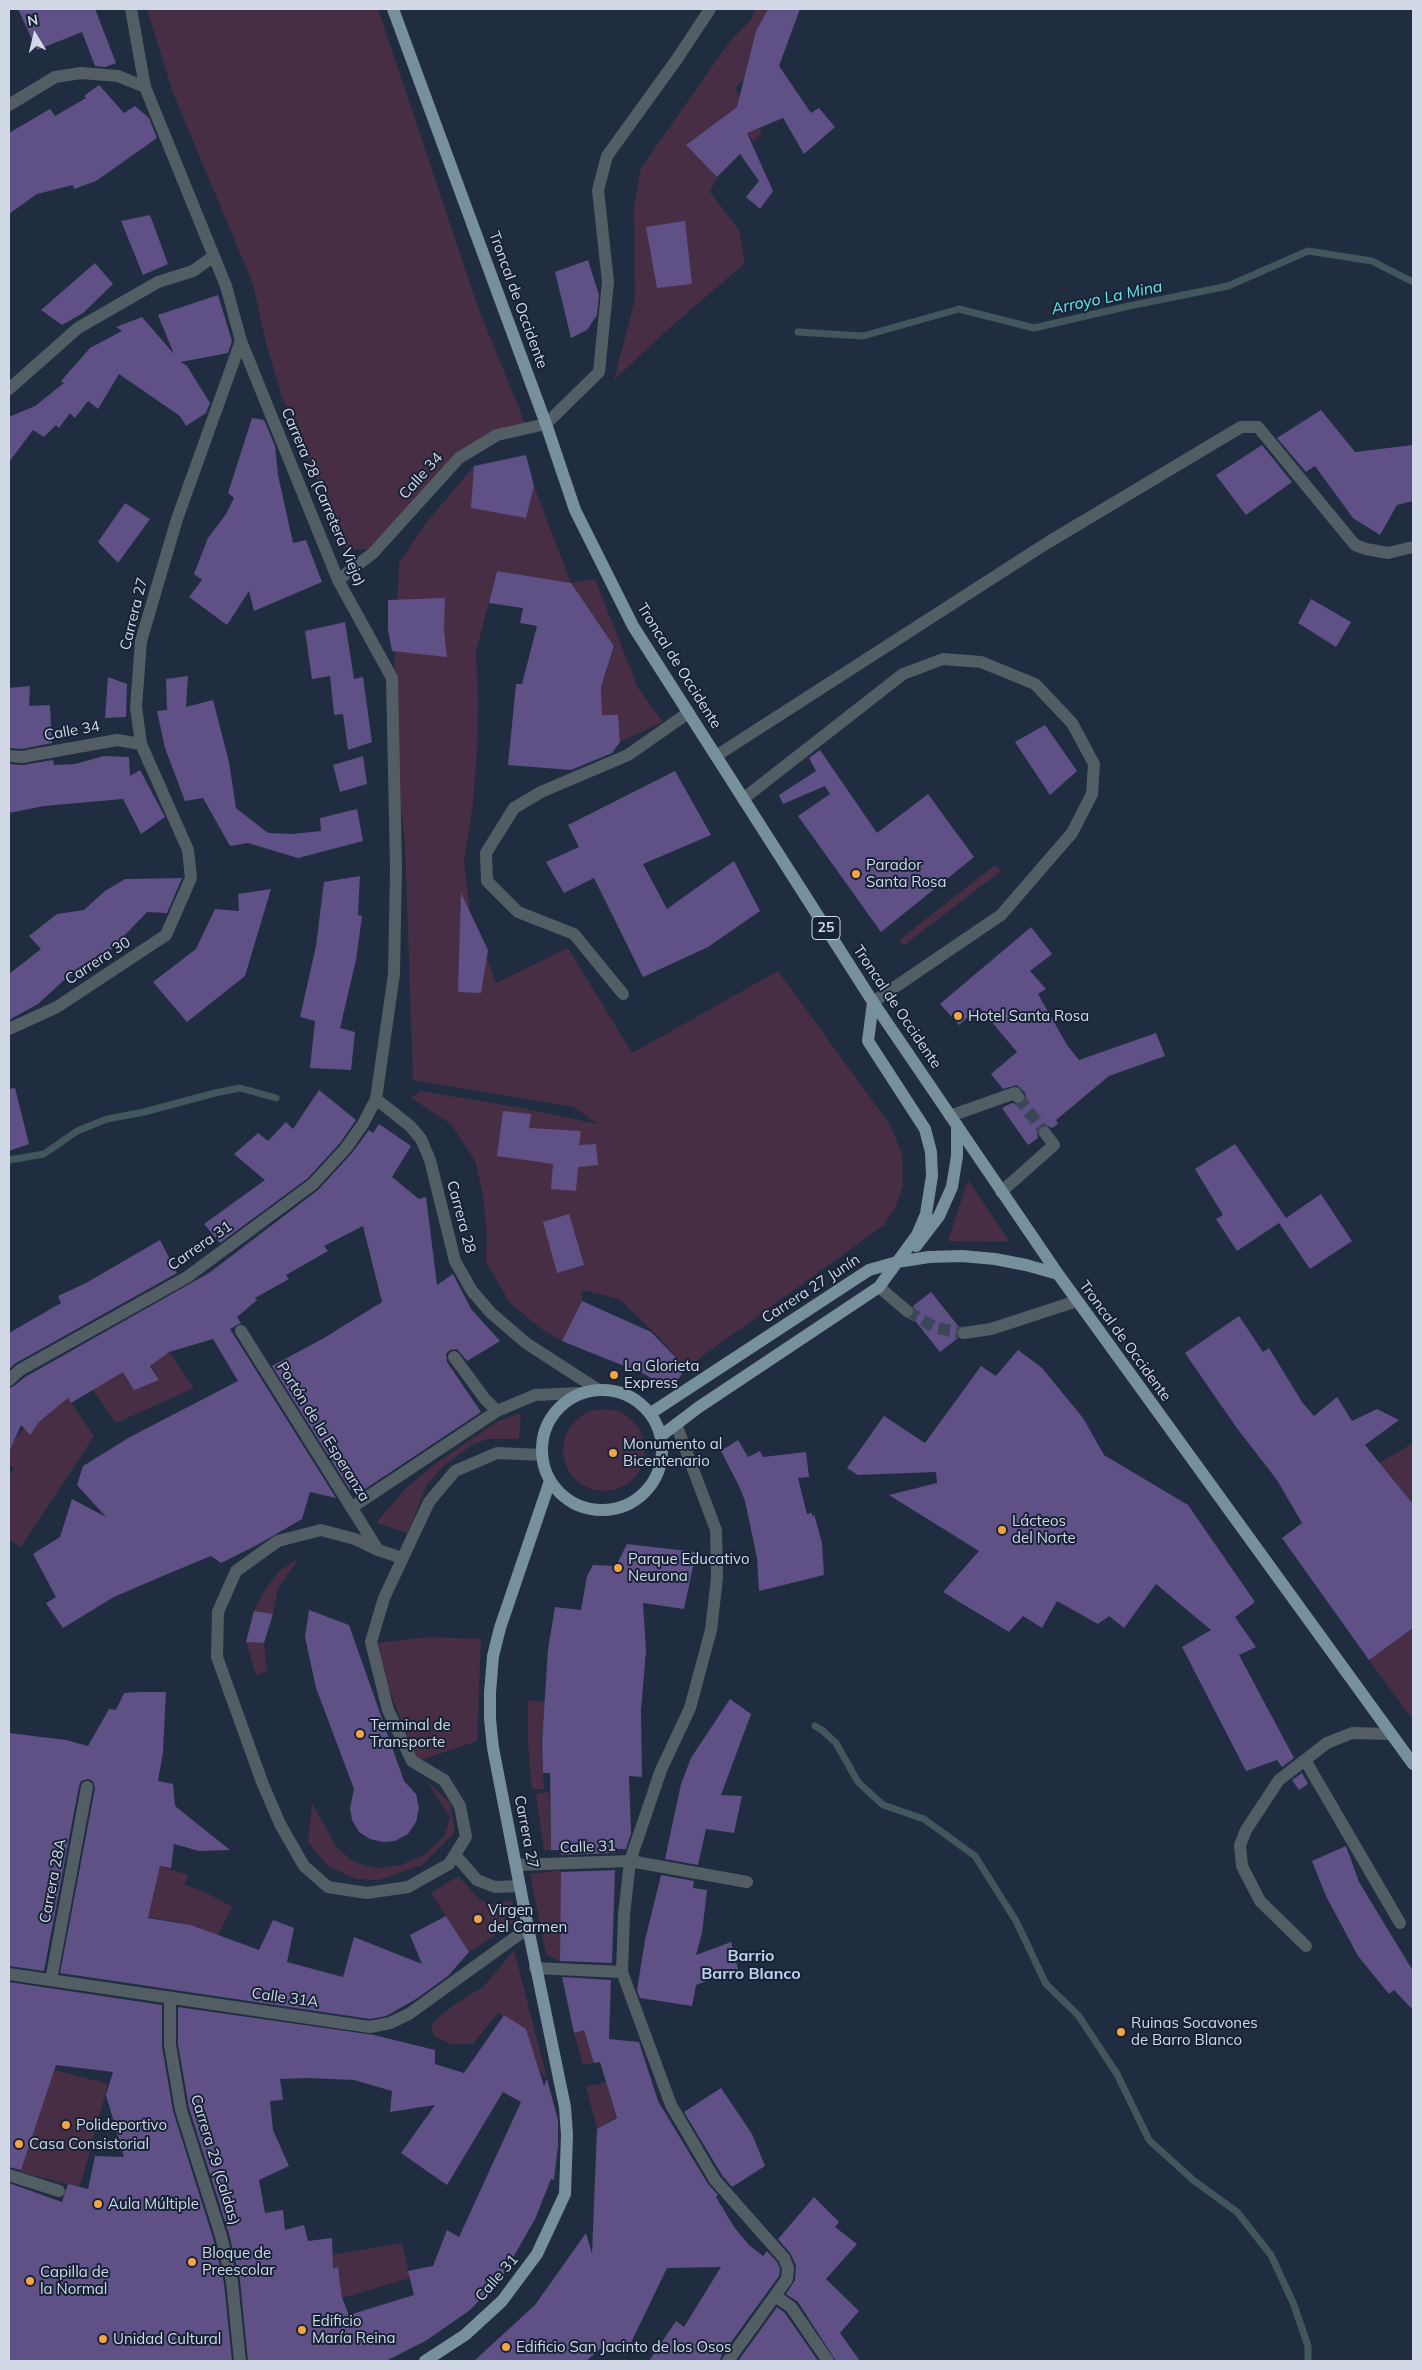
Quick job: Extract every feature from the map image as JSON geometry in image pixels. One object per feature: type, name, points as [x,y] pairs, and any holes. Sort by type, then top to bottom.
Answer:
[{"type":"main road","name":"Troncal de Occidente","points":[[393,9],[579,518],[633,626],[872,1002],[953,1121],[1077,1301],[1413,1764]]},
{"type":"main road","points":[[662,1435],[879,1287],[916,1235],[926,1214],[932,1176],[930,1152],[925,1129],[868,1041],[872,1002]]},
{"type":"main road","points":[[897,1262],[921,1242],[939,1216],[952,1187],[957,1156],[953,1121]]},
{"type":"main road","name":"Carrera 27 Junín","points":[[651,1413],[869,1270],[897,1262],[929,1257],[994,1259],[1058,1274]]},
{"type":"main road","points":[[597,1389],[618,1391],[636,1399],[651,1413],[662,1435],[662,1464],[656,1478],[647,1491],[634,1501],[620,1508],[604,1510],[588,1508],[573,1503],[561,1494],[550,1481],[542,1455],[544,1433],[554,1413],[562,1404],[581,1393],[597,1389]]},
{"type":"main road","name":"Carrera 27","points":[[550,1481],[500,1628],[494,1656],[490,1692],[493,1748],[535,1968],[565,2107],[567,2135],[566,2194]]},
{"type":"main road","name":"Calle 31","points":[[425,2361],[465,2335],[502,2301],[537,2254],[566,2194]]},
{"type":"street","name":"Carrera 28 (Carretera Vieja)","points":[[131,9],[145,87],[226,286],[241,341],[338,580],[392,678],[396,850],[394,974],[376,1099]]},
{"type":"street","points":[[546,424],[599,372],[608,282],[598,190],[607,156],[677,59],[710,9]]},
{"type":"street","points":[[9,105],[55,77],[82,73],[118,76],[145,87]]},
{"type":"street","points":[[9,389],[78,328],[158,282],[193,270],[214,256]]},
{"type":"street","name":"Carrera 27","points":[[184,897],[191,878],[188,850],[142,744],[136,707],[141,641],[177,519],[241,341]]},
{"type":"street","name":"Calle 34","points":[[338,580],[373,553],[459,458],[497,436],[546,424]]},
{"type":"street","points":[[716,756],[1047,543],[1241,427],[1258,427],[1355,544],[1366,549],[1388,553],[1413,547]]},
{"type":"street","points":[[743,799],[903,674],[943,659],[981,662],[1035,684],[1072,723],[1094,764],[1092,794],[1072,834],[1001,915],[872,1002]]},
{"type":"street","points":[[623,994],[574,934],[518,912],[487,881],[486,853],[514,808],[541,792],[628,755],[688,713]]},
{"type":"street","name":"Calle 34","points":[[9,756],[22,757],[117,740],[142,744]]},
{"type":"street","name":"Carrera 30","points":[[9,1029],[57,1007],[166,935],[184,897]]},
{"type":"street","points":[[953,1121],[1014,1093],[1018,1097]]},
{"type":"street","name":"Carrera 31","points":[[9,1380],[20,1370],[187,1277],[314,1184],[358,1132],[376,1099]]},
{"type":"street","name":"Carrera 28","points":[[376,1099],[410,1126],[421,1138],[430,1160],[455,1260],[472,1291],[491,1313],[526,1343],[597,1389]]},
{"type":"street","points":[[1002,1192],[1054,1145],[1045,1133]]},
{"type":"street","points":[[879,1287],[907,1311]]},
{"type":"street","points":[[964,1333],[991,1329],[1077,1301]]},
{"type":"street","name":"Portón de la Esperanza","points":[[241,1331],[378,1550]]},
{"type":"street","points":[[454,1357],[485,1399],[497,1411]]},
{"type":"street","points":[[351,1508],[497,1411],[535,1395],[581,1393]]},
{"type":"street","points":[[676,1424],[716,1530],[717,1578],[711,1630],[690,1708],[658,1779],[630,1861],[624,1915],[622,1972],[671,2106],[715,2180],[784,2258],[788,2268],[787,2279],[728,2361]]},
{"type":"street","points":[[402,1558],[378,1550],[356,1539],[321,1530],[278,1541],[236,1572],[218,1612],[217,1656],[262,1782],[280,1824],[304,1866],[328,1887],[367,1893],[408,1887],[449,1864],[466,1838],[460,1806],[444,1780],[412,1761],[388,1710],[371,1642],[384,1598],[402,1558],[430,1502],[455,1471],[497,1453],[542,1455]]},
{"type":"street","points":[[1306,1946],[1260,1901],[1242,1866],[1240,1845],[1246,1830],[1279,1780],[1327,1743],[1352,1733],[1390,1734]]},
{"type":"street","points":[[1305,1760],[1400,1923]]},
{"type":"street","name":"Carrera 28A","points":[[50,1980],[87,1787]]},
{"type":"street","points":[[456,1856],[477,1880],[495,1887],[520,1886]]},
{"type":"street","name":"Calle 31","points":[[516,1865],[630,1861],[747,1882]]},
{"type":"street","name":"Calle 31A","points":[[9,1974],[370,2027],[390,2023],[409,2014],[528,1928]]},
{"type":"street","points":[[535,1968],[622,1972]]},
{"type":"street","name":"Carrera 29 (Caldas)","points":[[170,1998],[170,2045],[181,2110],[221,2236],[232,2282],[240,2361]]},
{"type":"street","points":[[9,2175],[59,2191]]},
{"type":"street","points":[[775,2296],[791,2307],[828,2361]]},
{"type":"shaded area","points":[[147,9],[378,9],[479,310],[527,428],[459,456],[368,549],[347,550],[281,394],[266,343],[253,284],[173,93]]},
{"type":"shaded area","points":[[756,9],[768,9],[756,31],[744,79],[735,88],[762,134],[753,141],[731,111],[686,145],[717,177],[710,192],[739,230],[745,263],[665,332],[614,380],[635,299],[634,205],[641,168],[730,41],[751,20]]},
{"type":"shaded area","points":[[474,466],[472,508],[526,517],[534,486],[571,583],[497,571],[476,651],[477,749],[473,803],[464,861],[470,912],[496,983],[568,948],[632,1053],[778,971],[890,1125],[902,1154],[903,1185],[895,1208],[884,1225],[686,1368],[657,1335],[619,1299],[582,1290],[582,1301],[562,1341],[543,1330],[510,1303],[486,1262],[487,1238],[483,1194],[475,1161],[451,1124],[411,1098],[420,1091],[522,1108],[597,1124],[574,1107],[413,1080],[405,840],[396,770],[394,678],[399,563],[425,524]]},
{"type":"shaded area","points":[[595,579],[638,688],[663,722],[620,742],[618,715],[602,715],[601,687],[615,647],[571,583]]},
{"type":"shaded area","points":[[995,865],[1001,871],[903,946],[900,940]]},
{"type":"shaded area","points":[[968,1180],[1010,1242],[948,1241]]},
{"type":"shaded area","points":[[169,1352],[194,1388],[116,1423],[92,1389],[123,1372],[159,1380],[151,1365]]},
{"type":"shaded area","points":[[68,1398],[94,1436],[21,1547],[9,1540],[9,1477],[14,1468],[9,1464],[9,1452],[15,1439],[24,1428],[30,1434],[39,1422]]},
{"type":"shaded area","points":[[604,1409],[620,1412],[633,1421],[642,1434],[645,1450],[642,1466],[633,1479],[620,1488],[604,1491],[588,1488],[575,1479],[566,1466],[563,1450],[566,1434],[575,1421],[588,1412]]},
{"type":"shaded area","points":[[521,1413],[519,1439],[487,1439],[472,1445],[446,1464],[427,1484],[408,1533],[376,1523],[405,1489],[434,1465],[496,1422]]},
{"type":"shaded area","points":[[1413,1443],[1413,1504],[1380,1463]]},
{"type":"shaded area","points":[[299,1558],[278,1588],[273,1614],[254,1611],[265,1590],[279,1571]]},
{"type":"shaded area","points":[[1413,1628],[1413,1720],[1369,1660]]},
{"type":"shaded area","points":[[428,1637],[481,1639],[477,1741],[418,1761],[386,1682],[377,1643]]},
{"type":"shaded area","points":[[246,1642],[264,1643],[267,1670],[256,1675]]},
{"type":"shaded area","points":[[528,1700],[545,1702],[541,1743],[544,1789],[532,1789],[528,1742]]},
{"type":"shaded area","points":[[427,1781],[450,1803],[455,1832],[422,1865],[379,1880],[357,1879],[329,1867],[308,1842],[312,1803],[337,1848],[353,1861],[375,1868],[401,1865],[424,1855],[445,1835],[450,1817]]},
{"type":"shaded area","points":[[549,1792],[551,1850],[544,1850],[536,1794]]},
{"type":"shaded area","points":[[160,1866],[188,1875],[184,1885],[203,1891],[232,1907],[218,1935],[189,1924],[148,1917]]},
{"type":"shaded area","points":[[561,1870],[560,1962],[546,1954],[530,1874]]},
{"type":"shaded area","points":[[458,1876],[480,1900],[491,1904],[512,1900],[518,1920],[469,1952],[431,1893]]},
{"type":"shaded area","points":[[514,1950],[547,2079],[540,2072],[526,2029],[498,2012],[473,2044],[451,2044],[434,2036],[431,2026],[458,2002],[483,1987]]},
{"type":"shaded area","points":[[584,2030],[594,2063],[583,2065],[574,2033]]},
{"type":"shaded area","name":"Polideportivo","points":[[54,2070],[108,2084],[80,2187],[20,2172]]},
{"type":"shaded area","points":[[606,2082],[616,2117],[597,2129],[586,2087]]},
{"type":"shaded area","points":[[402,2243],[410,2278],[342,2298],[338,2267],[309,2278],[301,2263],[333,2255]]},
{"type":"building","points":[[18,9],[95,9],[116,63],[105,67],[95,66],[82,32],[37,50]]},
{"type":"building","points":[[768,9],[800,9],[779,66],[811,113],[819,108],[835,127],[804,154],[783,118],[747,133],[773,191],[760,209],[746,197],[759,181],[740,154],[717,177],[686,145],[737,107],[756,31]]},
{"type":"building","points":[[99,85],[124,113],[135,106],[149,118],[157,138],[96,181],[74,189],[73,185],[37,194],[9,214],[9,133],[50,109],[55,116],[86,98],[84,96]]},
{"type":"building","points":[[150,215],[168,264],[143,275],[121,221]]},
{"type":"building","points":[[685,221],[692,284],[657,288],[646,227]]},
{"type":"building","points":[[588,260],[599,295],[597,315],[587,330],[571,338],[555,272]]},
{"type":"building","points":[[95,263],[113,284],[83,313],[62,325],[41,310]]},
{"type":"building","points":[[218,295],[232,341],[228,353],[181,362],[187,366],[210,403],[206,413],[186,426],[180,416],[119,374],[98,409],[88,401],[75,418],[70,413],[59,428],[56,425],[44,437],[33,430],[9,462],[9,417],[35,406],[64,383],[61,381],[90,348],[122,331],[116,327],[142,317],[174,354],[158,315]]},
{"type":"building","points":[[1321,410],[1355,452],[1413,445],[1413,501],[1397,505],[1380,535],[1353,518],[1315,466],[1306,472],[1277,438]]},
{"type":"building","points":[[252,418],[264,420],[275,446],[278,475],[293,543],[306,540],[322,582],[254,611],[249,591],[227,625],[189,597],[202,580],[194,574],[208,538],[226,514],[234,498],[228,493]]},
{"type":"building","points":[[1262,445],[1292,482],[1246,515],[1216,475]]},
{"type":"building","points":[[526,455],[534,486],[526,518],[471,508],[474,466]]},
{"type":"building","points":[[125,503],[150,519],[118,563],[98,542]]},
{"type":"building","points":[[497,571],[571,583],[614,646],[601,687],[602,715],[618,715],[620,742],[612,753],[571,770],[508,765],[516,684],[522,684],[537,626],[520,623],[523,608],[489,603]]},
{"type":"building","points":[[445,598],[444,630],[447,657],[392,651],[388,630],[388,600]]},
{"type":"building","points":[[1311,599],[1351,622],[1336,647],[1298,623]]},
{"type":"building","points":[[345,622],[354,679],[363,677],[372,742],[348,750],[343,714],[334,715],[330,676],[312,679],[305,631]]},
{"type":"building","points":[[188,676],[186,707],[213,700],[229,762],[236,808],[268,833],[292,834],[321,831],[320,818],[357,809],[363,841],[298,858],[248,843],[230,846],[203,798],[185,801],[165,748],[157,711],[167,710],[166,679]]},
{"type":"building","points":[[108,677],[127,684],[126,717],[105,718]]},
{"type":"building","points":[[30,686],[29,706],[50,705],[52,743],[22,749],[9,748],[9,688]]},
{"type":"building","points":[[1045,725],[1077,771],[1050,795],[1015,742]]},
{"type":"building","points":[[820,750],[877,833],[928,794],[974,857],[881,932],[798,816],[830,794],[825,786],[783,804],[779,795],[816,771],[809,758]]},
{"type":"building","points":[[104,756],[129,757],[130,776],[140,770],[165,817],[141,834],[123,799],[44,806],[9,813],[9,764],[23,765],[53,760],[54,765],[75,764]]},
{"type":"building","points":[[363,756],[367,784],[340,792],[333,765]]},
{"type":"building","points":[[675,771],[711,835],[643,864],[667,909],[734,861],[760,911],[708,947],[643,977],[594,878],[564,893],[546,862],[579,847],[568,825]]},
{"type":"building","points":[[360,876],[358,915],[362,916],[356,960],[340,1028],[355,1032],[351,1070],[310,1068],[315,1021],[300,1017],[316,946],[324,882]]},
{"type":"building","points":[[182,878],[167,913],[147,912],[104,957],[63,981],[38,1004],[9,1020],[9,974],[41,949],[29,936],[57,914],[84,910],[105,891],[125,879]]},
{"type":"building","points":[[271,889],[245,976],[187,1022],[153,982],[196,949],[215,909],[239,911],[238,894]]},
{"type":"building","points":[[461,893],[488,950],[481,993],[458,992]]},
{"type":"building","points":[[1031,927],[1052,954],[1030,971],[1046,989],[1038,994],[1067,1045],[1079,1060],[1156,1033],[1165,1056],[1109,1076],[1056,1120],[1058,1124],[1052,1128],[1045,1125],[1040,1127],[1037,1133],[1038,1138],[1028,1145],[1002,1108],[1012,1103],[1022,1104],[1026,1100],[1025,1093],[1017,1085],[1003,1089],[991,1074],[1017,1052],[979,1007],[959,1025],[940,1004]]},
{"type":"building","points":[[15,1088],[29,1144],[9,1151],[9,1089]]},
{"type":"building","points":[[319,1090],[356,1120],[340,1143],[308,1178],[220,1243],[204,1224],[265,1180],[234,1154],[258,1133],[268,1141],[286,1122],[293,1129]]},
{"type":"building","points":[[503,1111],[531,1114],[529,1128],[581,1131],[579,1145],[596,1144],[598,1165],[578,1167],[576,1191],[551,1189],[553,1164],[497,1156]]},
{"type":"building","points":[[379,1124],[411,1146],[392,1177],[419,1199],[426,1197],[437,1285],[453,1274],[471,1309],[500,1341],[467,1361],[457,1349],[450,1350],[446,1354],[447,1362],[481,1412],[359,1493],[354,1487],[350,1490],[272,1366],[324,1338],[382,1302],[363,1226],[324,1246],[328,1251],[286,1275],[289,1279],[255,1298],[257,1300],[237,1317],[241,1323],[230,1329],[336,1498],[310,1492],[302,1519],[257,1545],[221,1563],[211,1556],[165,1575],[114,1597],[63,1628],[46,1603],[56,1597],[33,1554],[60,1537],[72,1499],[106,1517],[77,1485],[83,1466],[130,1437],[238,1381],[213,1339],[169,1352],[150,1366],[159,1380],[134,1390],[123,1372],[71,1403],[68,1398],[39,1422],[30,1435],[21,1425],[9,1452],[9,1388],[25,1377],[209,1273],[318,1190],[352,1153],[369,1130],[373,1133]]},
{"type":"building","points":[[1235,1144],[1286,1218],[1321,1194],[1352,1241],[1310,1269],[1279,1223],[1237,1251],[1216,1219],[1223,1215],[1195,1169]]},
{"type":"building","points":[[569,1214],[584,1265],[557,1273],[543,1222]]},
{"type":"building","points":[[160,1240],[177,1273],[16,1363],[9,1369],[9,1333],[61,1303],[58,1296],[86,1283]]},
{"type":"building","points":[[931,1292],[959,1327],[956,1334],[958,1338],[940,1352],[912,1317],[915,1312],[913,1306]]},
{"type":"building","points":[[582,1301],[651,1332],[686,1368],[671,1389],[644,1374],[562,1341]]},
{"type":"building","points":[[1239,1316],[1263,1352],[1269,1348],[1302,1402],[1314,1416],[1337,1397],[1352,1421],[1377,1409],[1399,1420],[1365,1445],[1413,1504],[1413,1628],[1369,1660],[1282,1538],[1302,1523],[1277,1480],[1236,1427],[1185,1353]]},
{"type":"building","points":[[1018,1350],[1042,1368],[1083,1418],[1104,1455],[1188,1505],[1255,1602],[1235,1617],[1256,1647],[1239,1655],[1294,1758],[1282,1767],[1277,1760],[1246,1771],[1182,1647],[1211,1630],[1156,1584],[1124,1628],[1109,1616],[1098,1624],[1057,1601],[1042,1628],[1023,1616],[1009,1632],[943,1592],[979,1551],[889,1495],[937,1483],[936,1472],[858,1475],[847,1468],[884,1416],[925,1443],[981,1366],[996,1376]]},
{"type":"building","points":[[738,1440],[748,1457],[760,1451],[763,1457],[806,1452],[809,1477],[798,1478],[807,1514],[812,1513],[812,1517],[814,1514],[822,1543],[824,1575],[759,1591],[757,1558],[745,1501],[721,1451]]},
{"type":"building","points":[[627,1544],[696,1552],[684,1609],[643,1603],[646,1650],[641,1710],[642,1777],[629,1776],[631,1833],[626,1849],[616,1849],[616,1853],[561,1855],[561,1850],[551,1850],[550,1773],[543,1773],[542,1743],[548,1649],[555,1607],[581,1610],[587,1576],[593,1565],[616,1566]]},
{"type":"building","name":"Terminal de Transporte","points":[[309,1610],[349,1625],[404,1781],[416,1794],[419,1808],[416,1822],[408,1834],[395,1841],[383,1842],[370,1839],[359,1832],[352,1820],[350,1808],[354,1789],[316,1688],[305,1637]]},
{"type":"building","points":[[254,1611],[273,1614],[264,1643],[246,1642]]},
{"type":"building","points":[[166,1692],[163,1752],[158,1781],[173,1784],[175,1806],[230,1850],[199,1851],[174,1844],[171,1868],[160,1866],[148,1918],[191,1925],[259,1950],[273,1920],[294,1928],[287,1962],[343,1977],[354,1937],[422,1964],[410,1935],[446,1916],[469,1952],[448,1976],[416,1999],[386,2016],[370,2019],[60,1973],[95,1788],[93,1781],[88,1779],[81,1781],[79,1786],[44,1971],[9,1966],[9,1733],[66,1740],[88,1746],[109,1709],[116,1710],[124,1693]]},
{"type":"building","points":[[730,1699],[751,1714],[721,1795],[742,1796],[734,1833],[706,1829],[698,1865],[665,1859],[681,1784],[691,1758]]},
{"type":"building","points":[[1302,1773],[1308,1784],[1299,1790],[1292,1780]]},
{"type":"building","points":[[1346,1846],[1359,1882],[1413,1971],[1413,2010],[1394,1990],[1389,1994],[1358,1956],[1326,1896],[1312,1861]]},
{"type":"building","points":[[615,1870],[612,1963],[560,1961],[561,1872]]},
{"type":"building","points":[[661,1875],[694,1881],[693,1888],[707,1890],[702,1933],[696,1955],[731,1942],[739,1973],[727,1973],[696,1985],[692,2006],[640,1998],[637,1990],[645,1940]]},
{"type":"building","points":[[562,1977],[611,1980],[609,2039],[639,2042],[658,2101],[708,2184],[718,2195],[716,2197],[734,2227],[749,2245],[763,2256],[767,2251],[777,2262],[780,2269],[779,2276],[721,2356],[720,2361],[649,2361],[676,2321],[684,2327],[721,2267],[667,2268],[625,2355],[607,2343],[586,2361],[474,2361],[535,2305],[586,2233],[592,2254],[597,2129],[617,2118],[600,2062],[594,2063],[584,2030],[574,2033]]},
{"type":"building","points":[[9,1982],[162,2005],[162,2046],[173,2111],[213,2238],[224,2283],[232,2361],[9,2361],[9,2183],[62,2202],[68,2184],[88,2189],[95,2156],[124,2157],[106,2095],[113,2072],[56,2065],[21,2170],[9,2167]]},
{"type":"building","points":[[178,2007],[374,2035],[435,2050],[435,2064],[464,2073],[504,2015],[526,2029],[544,2086],[547,2079],[558,2120],[558,2146],[554,2180],[551,2179],[535,2219],[502,2277],[470,2310],[427,2340],[386,2361],[248,2361],[240,2280],[229,2234],[189,2108],[178,2044]],"holes":[[[280,2079],[354,2080],[392,2091],[390,2112],[435,2105],[401,2153],[447,2185],[503,2092],[521,2102],[459,2237],[447,2230],[433,2266],[408,2271],[414,2295],[349,2315],[342,2298],[338,2267],[333,2269],[332,2238],[308,2241],[304,2225],[285,2230],[283,2210],[265,2213],[259,2180],[289,2166],[273,2130],[270,2101],[283,2100]]]},
{"type":"building","points":[[721,2088],[752,2134],[765,2166],[732,2187],[722,2175],[684,2112]]},
{"type":"building","points":[[814,2197],[839,2222],[835,2227],[857,2244],[826,2279],[859,2311],[840,2333],[860,2361],[836,2361],[798,2302],[786,2294],[795,2280],[796,2265],[790,2253],[778,2239]]},
{"type":"building","points":[[777,2307],[785,2313],[818,2361],[738,2361]]},
{"type":"waterway","name":"Arroyo La Mina","points":[[798,332],[863,336],[959,309],[1034,328],[1228,286],[1308,251],[1372,261],[1413,282]]},
{"type":"waterway","points":[[9,1160],[44,1154],[77,1131],[107,1119],[144,1112],[215,1093],[240,1088],[276,1098]]},
{"type":"waterway","points":[[815,1726],[836,1743],[858,1782],[883,1805],[924,1819],[975,1856],[1016,1921],[1046,1984],[1078,2015],[1117,2074],[1149,2140],[1193,2180],[1237,2212],[1271,2255],[1294,2305],[1308,2346],[1308,2361]]},
{"type":"tunnel","points":[[1018,1097],[1045,1133]]},
{"type":"tunnel","points":[[907,1311],[936,1328],[964,1333]]},
{"type":"place","name":"Parador Santa Rosa","points":[[856,874]]},
{"type":"place","name":"Hotel Santa Rosa","points":[[958,1016]]},
{"type":"place","name":"La Glorieta Express","points":[[614,1375]]},
{"type":"place","name":"Monumento al Bicentenario","points":[[613,1453]]},
{"type":"place","name":"Lácteos del Norte","points":[[1002,1530]]},
{"type":"place","name":"Parque Educativo Neurona","points":[[618,1568]]},
{"type":"place","name":"Terminal de Transporte","points":[[360,1734]]},
{"type":"place","name":"Virgen del Carmen","points":[[478,1919]]},
{"type":"place","name":"Ruinas Socavones de Barro Blanco","points":[[1121,2032]]},
{"type":"place","name":"Polideportivo","points":[[66,2125]]},
{"type":"place","name":"Casa Consistorial","points":[[19,2144]]},
{"type":"place","name":"Aula Múltiple","points":[[98,2204]]},
{"type":"place","name":"Bloque de Preescolar","points":[[192,2262]]},
{"type":"place","name":"Capilla de la Normal","points":[[30,2281]]},
{"type":"place","name":"Edificio María Reina","points":[[302,2330]]},
{"type":"place","name":"Unidad Cultural","points":[[103,2339]]},
{"type":"place","name":"Edificio San Jacinto de los Osos","points":[[506,2347]]},
{"type":"district","name":"Barrio Barro Blanco","points":[[751,1965]]}]
